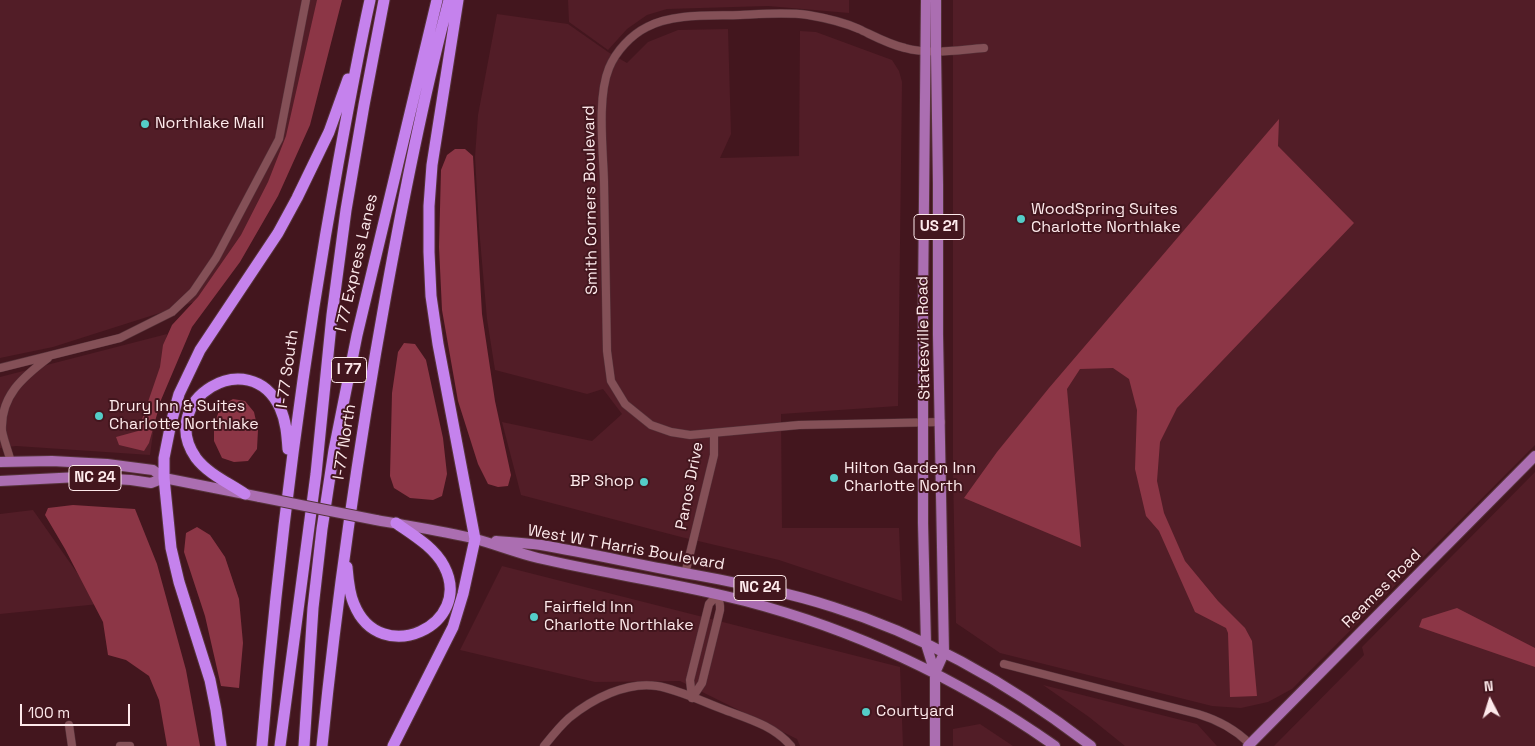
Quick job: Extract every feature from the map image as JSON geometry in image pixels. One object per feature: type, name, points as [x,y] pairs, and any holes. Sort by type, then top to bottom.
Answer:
[{"type":"highway","name":"I-77 South","points":[[262,746],[290,472],[314,304],[359,49],[370,0]]},
{"type":"highway","name":"I 77 Express Lanes","points":[[280,746],[313,492],[332,315],[346,210],[384,0]]},
{"type":"highway","name":"I 77 Express Lanes","points":[[304,746],[314,600],[334,450],[359,327],[437,0]]},
{"type":"highway","name":"I-77 North","points":[[322,746],[346,546],[370,387],[395,246],[422,116],[449,0]]},
{"type":"highway","points":[[394,746],[453,627],[463,594],[475,539],[431,296],[429,252],[429,206],[432,165],[458,0]]},
{"type":"highway","points":[[221,746],[210,680],[178,582],[171,548],[164,478],[164,458],[170,423],[185,380],[207,338],[273,241],[297,198],[329,132],[359,49]]},
{"type":"highway","points":[[245,494],[205,468],[194,456],[188,442],[186,427],[192,405],[201,394],[217,383],[236,379],[250,381],[262,387],[273,396],[285,424],[290,472]]},
{"type":"highway","points":[[346,546],[351,598],[357,612],[366,623],[375,630],[392,636],[410,636],[422,631],[433,624],[445,608],[450,588],[447,573],[441,560],[431,549],[396,523]]},
{"type":"main road","name":"Statesville Road","points":[[926,0],[938,164],[938,364],[941,422],[944,653],[935,674]]},
{"type":"main road","name":"Statesville Road","points":[[935,746],[935,674],[926,644],[923,301],[931,52],[936,0]]},
{"type":"main road","points":[[923,301],[932,304],[933,323],[938,335]]},
{"type":"main road","points":[[924,317],[932,344],[933,360],[938,364]]},
{"type":"main road","name":"Reames Road","points":[[1249,745],[1535,456]]},
{"type":"main road","name":"West W T Harris Boulevard","points":[[5,462],[52,461],[107,464],[153,470],[164,478],[475,539],[537,558],[718,594],[773,608],[876,645],[935,674],[991,705],[1055,746]]},
{"type":"main road","name":"West W T Harris Boulevard","points":[[0,481],[79,477],[151,483],[164,478]]},
{"type":"main road","name":"West W T Harris Boulevard","points":[[475,539],[540,545],[778,592],[833,607],[884,626],[944,653],[1027,701],[1091,746]]},
{"type":"main road","points":[[1038,734],[1061,746]]},
{"type":"street","points":[[0,368],[120,338],[172,312],[193,292],[220,252],[279,140],[306,0]]},
{"type":"street","name":"Smith Corners Boulevard","points":[[941,422],[809,424],[690,435],[671,432],[651,425],[625,404],[611,381],[606,351],[603,128],[605,86],[609,68],[632,37],[660,21],[688,17],[757,14],[807,15],[837,21],[883,41],[905,48],[931,52],[984,48]]},
{"type":"street","points":[[5,462],[1,425],[6,402],[13,388],[20,380],[51,355]]},
{"type":"street","name":"Panos Drive","points":[[685,574],[714,455],[714,433]]},
{"type":"street","points":[[692,698],[702,682],[720,610],[718,594]]},
{"type":"street","points":[[692,698],[690,680],[709,604],[718,594]]},
{"type":"street","name":"Reames Road","points":[[1004,664],[1198,714],[1235,730],[1249,745]]},
{"type":"street","points":[[544,746],[570,717],[599,698],[614,692],[643,685],[657,686],[766,726],[776,731],[791,746]]},
{"type":"street","points":[[69,724],[72,746]]},
{"type":"street","points":[[120,746],[130,746]]},
{"type":"shaded area","points":[[0,0],[322,0],[290,144],[210,297],[53,347],[0,358]]},
{"type":"shaded area","points":[[317,0],[342,0],[310,125],[278,196],[240,262],[192,327],[161,400],[149,443],[144,451],[119,445],[116,437],[138,431],[160,367],[163,345],[172,325],[198,297],[241,235],[268,182],[286,136]]},
{"type":"shaded area","points":[[568,0],[849,0],[849,13],[768,6],[667,9],[647,15],[627,29],[608,50],[569,22]]},
{"type":"shaded area","points":[[953,0],[1535,0],[1535,445],[1292,689],[1268,702],[1241,708],[1212,706],[1000,653],[956,623],[953,473]]},
{"type":"shaded area","points":[[497,14],[568,24],[627,63],[648,42],[678,30],[728,29],[731,134],[720,158],[799,156],[800,31],[816,32],[892,60],[899,71],[902,82],[898,406],[781,414],[782,528],[899,528],[902,601],[779,560],[681,537],[521,495],[502,422],[592,441],[622,414],[603,389],[587,394],[495,370],[487,319],[475,157],[478,115]]},
{"type":"shaded area","points":[[1279,119],[1278,146],[1354,223],[1177,408],[1160,442],[1157,481],[1164,513],[1185,561],[1218,601],[1245,628],[1252,641],[1257,696],[1230,697],[1228,633],[1226,628],[1195,612],[1159,531],[1146,516],[1135,469],[1137,410],[1129,379],[1113,368],[1080,369],[1067,389],[1081,547],[964,498],[997,452],[1049,388]]},
{"type":"shaded area","points":[[455,149],[465,149],[473,156],[482,314],[495,401],[511,475],[508,486],[498,487],[488,484],[478,464],[458,401],[442,310],[439,247],[441,170],[447,155]]},
{"type":"shaded area","points":[[167,334],[150,455],[16,446],[0,448],[0,377]]},
{"type":"shaded area","points":[[404,343],[415,344],[426,360],[443,438],[447,474],[442,496],[433,500],[410,498],[394,488],[390,476],[392,393],[398,352]]},
{"type":"shaded area","points":[[233,399],[245,401],[254,412],[258,430],[257,449],[248,461],[234,462],[222,458],[214,441],[214,424],[221,406]]},
{"type":"shaded area","points":[[1535,472],[1535,746],[1274,746],[1364,655],[1362,647]]},
{"type":"shaded area","points":[[73,505],[135,509],[157,564],[186,670],[200,746],[167,746],[159,700],[149,676],[126,660],[108,655],[103,622],[45,515],[48,508]]},
{"type":"shaded area","points":[[33,510],[99,604],[0,614],[0,514]]},
{"type":"shaded area","points":[[197,527],[210,535],[225,557],[239,599],[243,643],[239,688],[221,686],[205,616],[184,552],[186,533]]},
{"type":"shaded area","points":[[502,566],[900,667],[903,746],[800,746],[797,739],[680,681],[595,682],[460,650]]},
{"type":"shaded area","points":[[1457,608],[1535,648],[1535,667],[1419,627],[1422,619]]},
{"type":"shaded area","points":[[1043,685],[1197,724],[1217,746],[1125,746],[1089,717]]},
{"type":"shaded area","points":[[980,724],[1013,746],[953,746],[953,729]]},
{"type":"place","name":"Northlake Mall","points":[[145,124]]},
{"type":"place","name":"WoodSpring Suites Charlotte Northlake","points":[[1021,219]]},
{"type":"place","name":"Drury Inn & Suites Charlotte Northlake","points":[[99,416]]},
{"type":"place","name":"Hilton Garden Inn Charlotte North","points":[[834,478]]},
{"type":"place","name":"BP Shop","points":[[644,482]]},
{"type":"place","name":"Fairfield Inn Charlotte Northlake","points":[[534,617]]},
{"type":"place","name":"Courtyard","points":[[866,712]]}]
